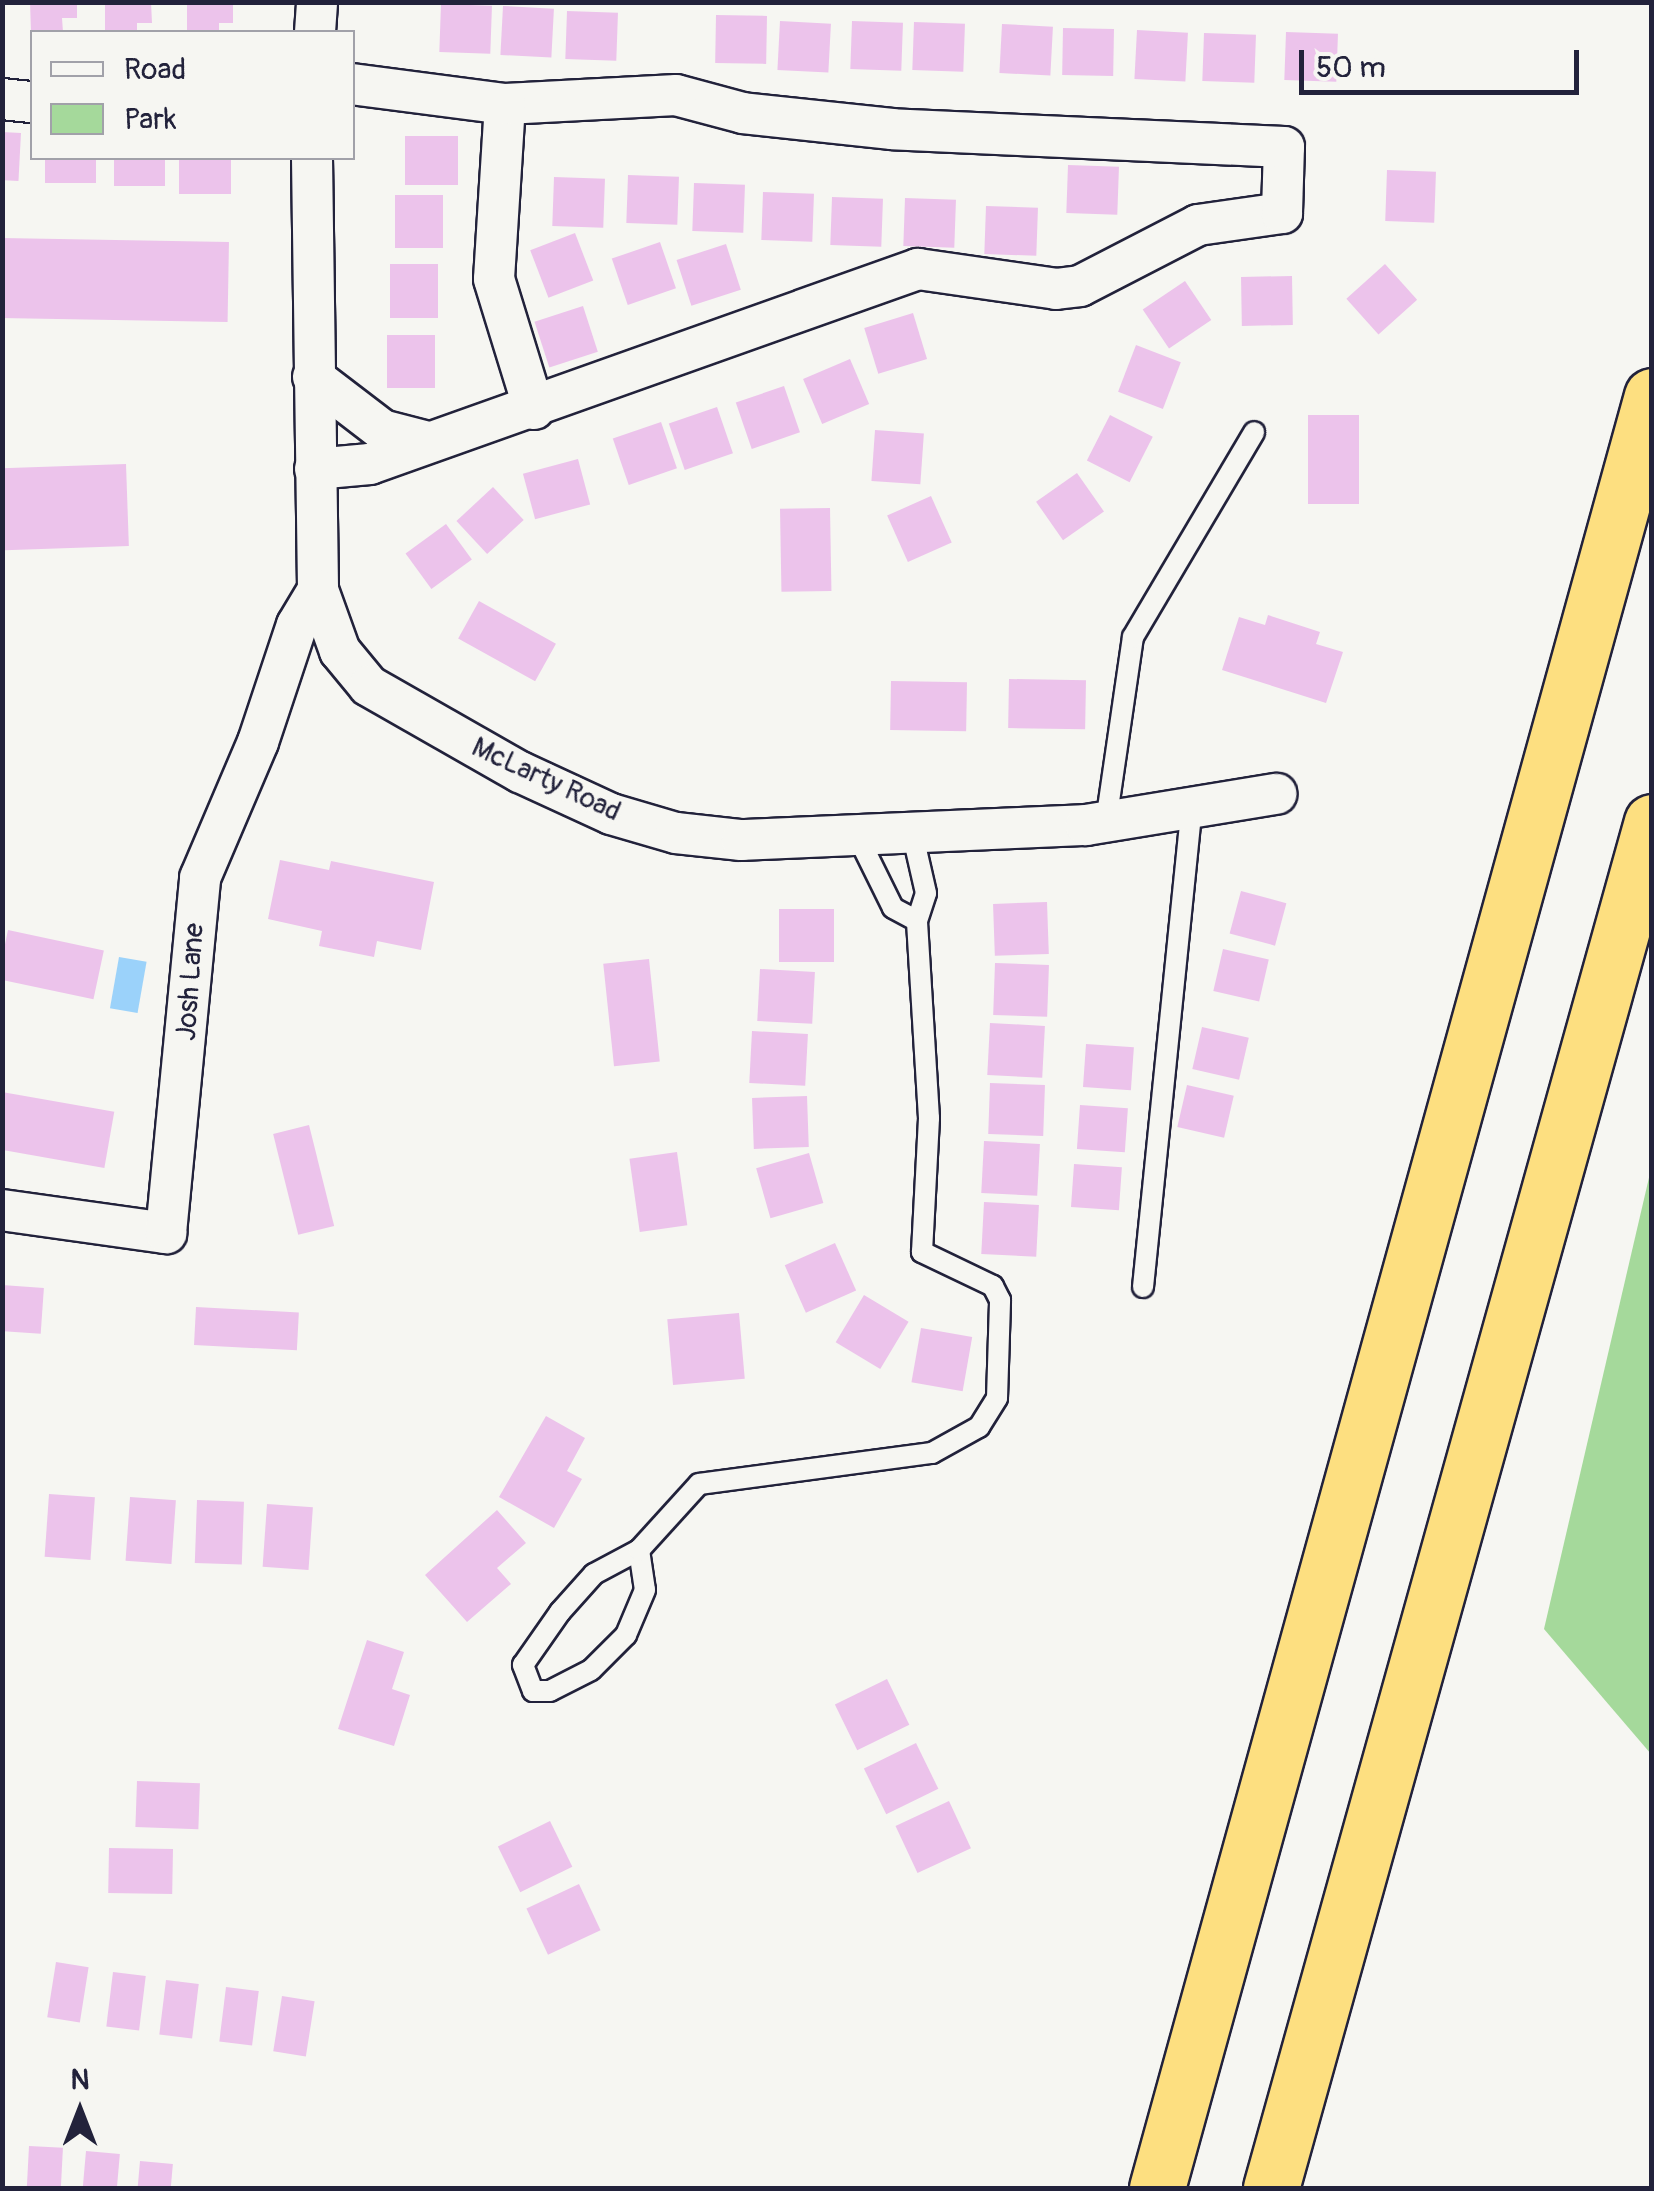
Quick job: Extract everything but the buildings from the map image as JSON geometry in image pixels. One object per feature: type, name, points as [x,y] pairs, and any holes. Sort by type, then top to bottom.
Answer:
[{"type":"highway","points":[[1157,2188],[1652,396]]},
{"type":"highway","points":[[1272,2188],[1652,822]]},
{"type":"highway","points":[[1134,2188],[1212,1985]]},
{"type":"street","points":[[315,30],[317,2]]},
{"type":"street","points":[[315,470],[370,464],[424,442],[534,409],[918,269],[1056,289],[1080,286],[1198,225],[1282,214],[1284,147],[892,129],[743,113],[676,95],[504,104],[355,84]]},
{"type":"street","points":[[2,100],[30,102]]},
{"type":"street","points":[[504,104],[494,279],[534,409]]},
{"type":"street","name":"McLarty Road","points":[[312,160],[318,590],[340,651],[368,686],[490,756],[611,814],[676,833],[742,840],[1106,822],[1276,794]]},
{"type":"street","points":[[313,378],[382,430],[424,442]]},
{"type":"street","name":"Josh Lane","points":[[2,1210],[166,1233],[200,878],[258,742],[297,626],[318,590]]},
{"type":"lane","points":[[1106,822],[1133,637],[1254,432]]},
{"type":"lane","points":[[1143,1287],[1192,808]]},
{"type":"lane","points":[[638,1550],[645,1590],[626,1635],[591,1670],[550,1691],[533,1691],[523,1664],[560,1612],[594,1574],[638,1550],[700,1484],[932,1453],[979,1427],[997,1398],[1000,1300],[993,1286],[922,1252],[929,1118],[917,921],[926,893],[912,832]]},
{"type":"lane","points":[[857,835],[893,908],[917,921]]},
{"type":"green space","points":[[1651,1169],[1652,1754],[1544,1629]]},
{"type":"water","points":[[119,957],[147,962],[138,1013],[110,1008]]}]
